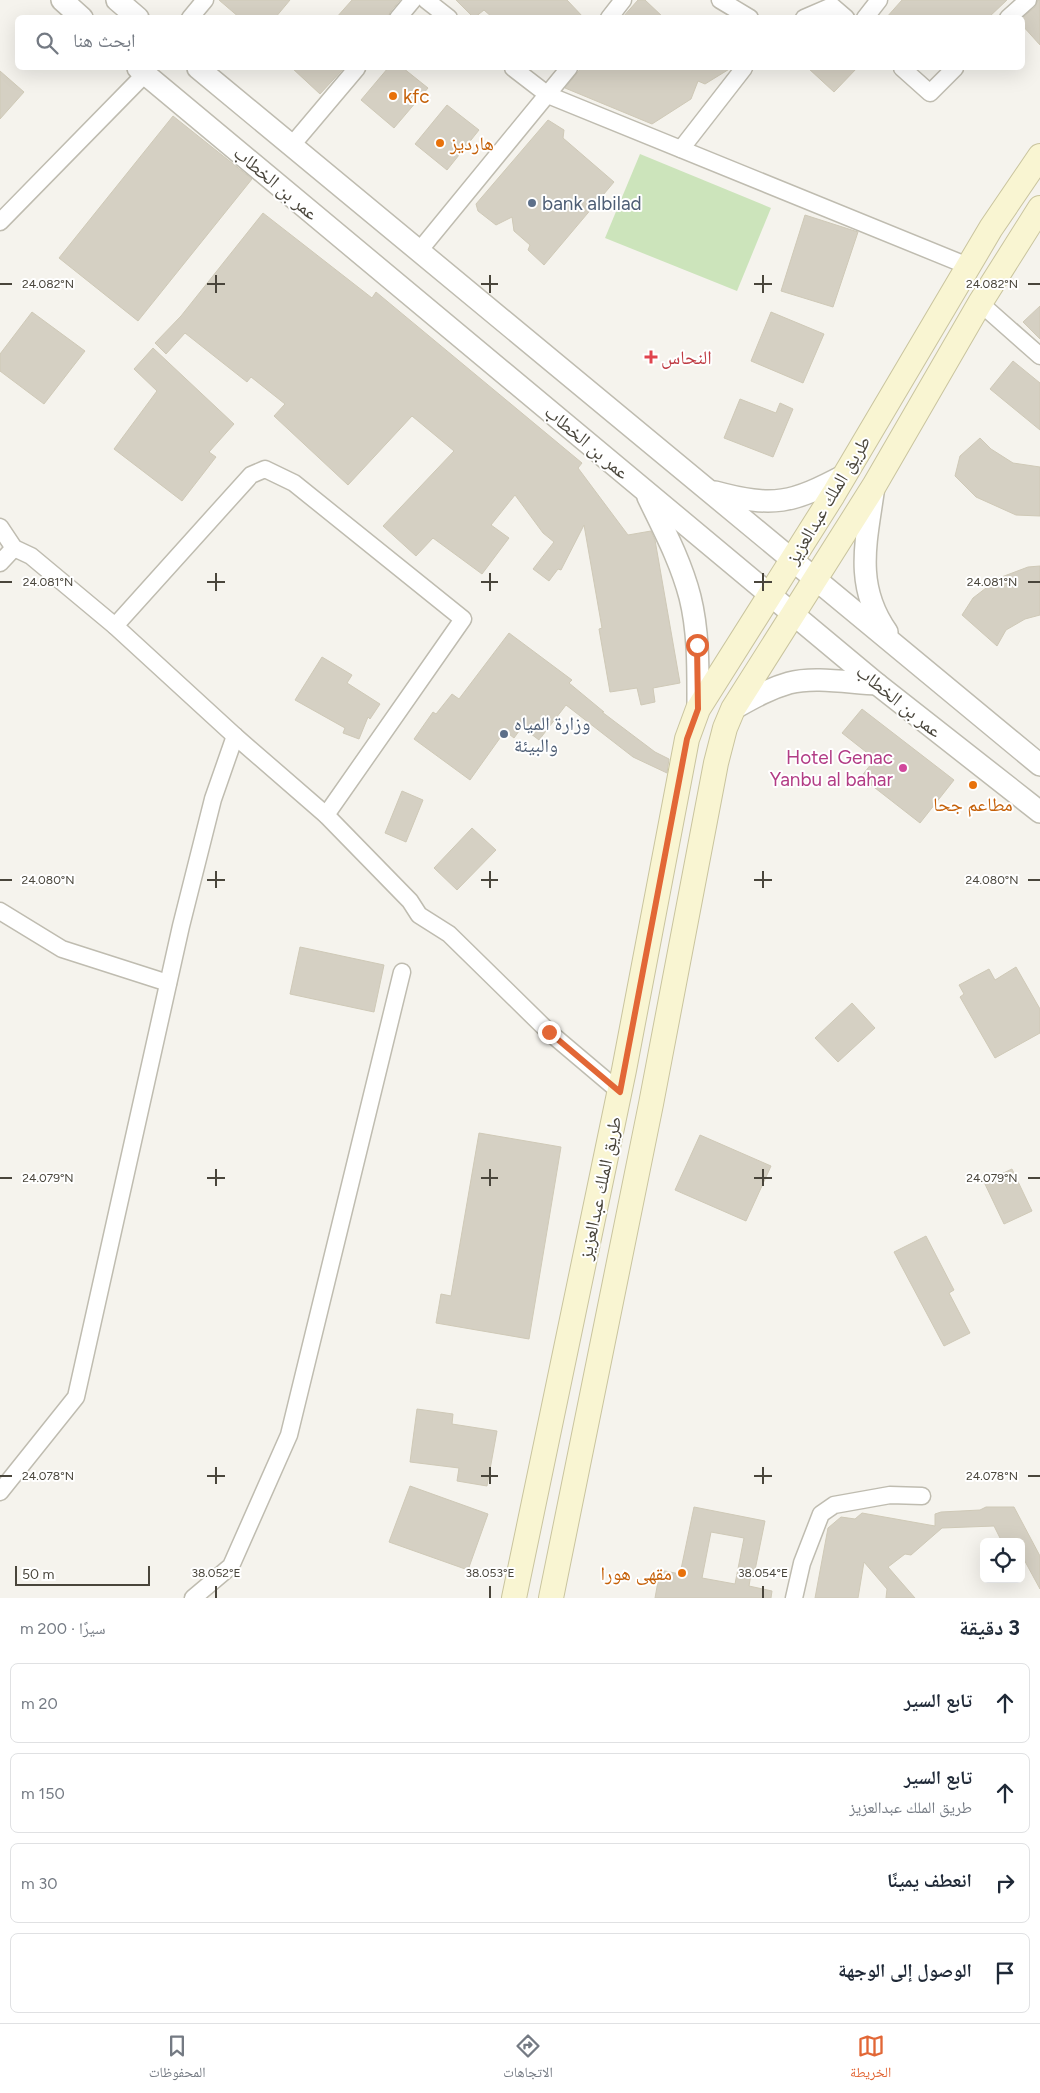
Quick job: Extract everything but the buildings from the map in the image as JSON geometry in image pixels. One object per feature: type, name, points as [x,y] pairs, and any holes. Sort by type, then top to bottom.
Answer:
[{"type":"main road","name":"طريق الملك عبدالعزيز","points":[[514,1598],[620,1092],[687,739],[698,709],[845,474],[991,228],[1040,156]]},
{"type":"main road","name":"طريق الملك عبدالعزيز","points":[[552,1598],[653,1094],[716,763],[726,728],[733,709],[874,486],[980,303],[1040,208]]},
{"type":"street","points":[[62,0],[79,15]]},
{"type":"street","points":[[116,0],[134,15]]},
{"type":"street","points":[[192,15],[205,0]]},
{"type":"street","points":[[400,15],[413,0]]},
{"type":"street","points":[[426,0],[445,15]]},
{"type":"street","points":[[611,15],[623,0]]},
{"type":"street","points":[[720,0],[745,15]]},
{"type":"street","points":[[867,15],[879,0]]},
{"type":"street","points":[[1011,15],[1028,0]]},
{"type":"street","points":[[811,15],[832,6],[842,15]]},
{"type":"street","name":"عمر بن الخطاب","points":[[200,70],[1040,765]]},
{"type":"street","points":[[292,145],[354,70]]},
{"type":"street","points":[[516,70],[548,95],[968,266]]},
{"type":"street","points":[[419,251],[567,70]]},
{"type":"street","points":[[681,149],[742,70]]},
{"type":"street","points":[[904,70],[930,92],[953,70]]},
{"type":"street","points":[[0,222],[141,71]]},
{"type":"street","name":"عمر بن الخطاب","points":[[141,71],[877,684],[1040,812]]},
{"type":"street","points":[[980,303],[1040,356]]},
{"type":"street","points":[[115,626],[251,474],[264,469],[294,484],[463,619],[326,815]]},
{"type":"street","points":[[708,490],[744,500],[776,501],[812,492],[845,474]]},
{"type":"street","points":[[874,486],[866,546],[865,573],[869,598],[875,616],[897,646]]},
{"type":"street","points":[[644,490],[671,544],[690,598],[697,645],[698,709]]},
{"type":"street","points":[[0,527],[14,548],[32,556],[115,626],[235,736],[326,815],[410,901],[419,916],[450,934],[549,1032],[620,1092]]},
{"type":"street","points":[[0,563],[14,548]]},
{"type":"street","points":[[733,709],[765,691],[791,682],[823,681],[877,684]]},
{"type":"street","points":[[0,1492],[76,1397],[168,982],[213,799],[235,736]]},
{"type":"street","points":[[0,911],[62,949],[168,982]]},
{"type":"street","points":[[193,1598],[231,1566],[289,1435],[402,972]]},
{"type":"street","points":[[794,1598],[802,1563],[821,1514],[834,1505],[890,1495],[922,1496]]},
{"type":"green space","points":[[640,154],[771,208],[737,291],[605,238]]},
{"type":"place","name":"kfc","points":[[393,96]]},
{"type":"place","name":"هارديز","points":[[440,143]]},
{"type":"place","name":"bank albilad","points":[[532,203]]},
{"type":"place","name":"النحاس","points":[[651,357]]},
{"type":"place","name":"وزارة المياه والبيئة","points":[[504,734]]},
{"type":"place","name":"Hotel Genac Yanbu al bahar","points":[[903,768]]},
{"type":"place","name":"مطاعم جحا","points":[[973,785]]},
{"type":"place","name":"مقهى هورا","points":[[682,1573]]},
{"type":"route","points":[[549,1032],[620,1092],[687,739],[698,709],[697,645]]}]
